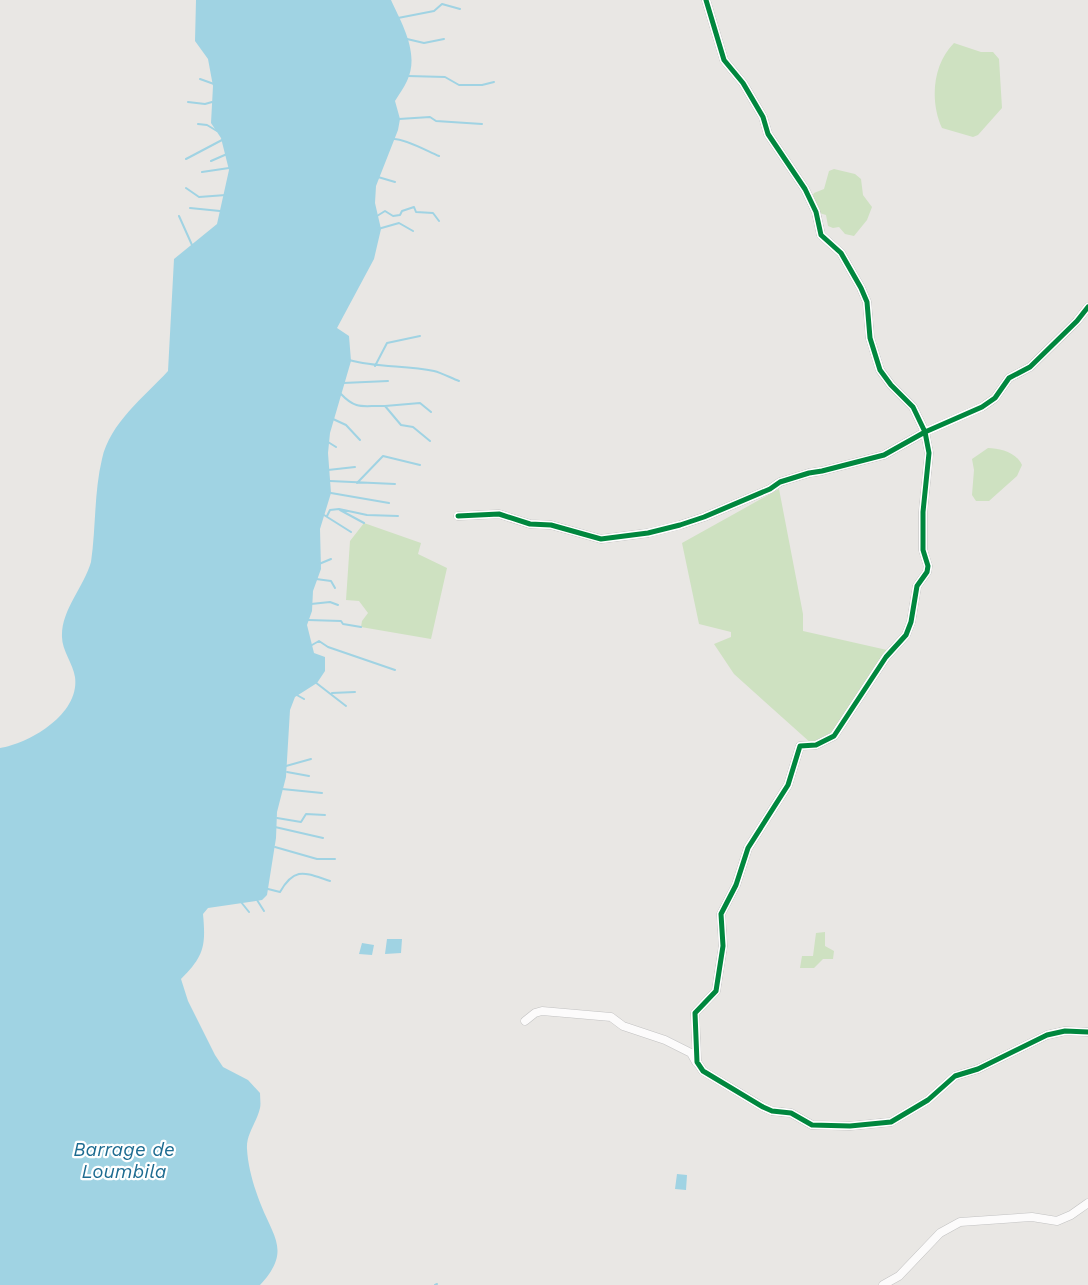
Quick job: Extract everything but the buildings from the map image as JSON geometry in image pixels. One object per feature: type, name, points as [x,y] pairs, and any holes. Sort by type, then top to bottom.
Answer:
[{"type":"street","points":[[697,1062],[695,1013],[716,991],[723,938],[721,914],[736,885],[748,848],[788,785],[800,746],[816,745],[838,732],[886,657],[906,635],[911,622],[917,586],[928,566],[923,550],[923,512],[929,453],[925,432],[913,407],[891,385],[880,370],[870,338],[867,302],[861,288],[841,253],[821,235],[816,212],[805,189],[768,134],[763,117],[743,83],[724,60],[706,0]]},
{"type":"street","points":[[458,516],[499,514],[530,524],[551,525],[601,539],[648,533],[704,517],[735,505],[752,495],[770,489],[780,482],[884,455],[925,432],[982,407],[995,398],[1009,378],[1030,367],[1077,321],[1088,307]]},
{"type":"street","points":[[525,1021],[535,1013],[542,1011],[611,1018],[623,1026],[665,1040],[690,1053],[703,1071],[772,1111],[791,1112],[816,1126],[866,1125],[891,1122],[928,1100],[955,1076],[978,1069],[1030,1042],[1065,1031],[1088,1032]]},
{"type":"street","points":[[883,1285],[899,1276],[940,1232],[960,1222],[1032,1217],[1057,1221],[1072,1215],[1088,1204]]},
{"type":"green space","points":[[954,43],[981,52],[993,52],[999,59],[1002,108],[978,135],[973,137],[942,128],[938,118],[935,95],[937,73],[941,62]]},
{"type":"green space","points":[[834,169],[855,174],[861,179],[863,195],[872,207],[867,220],[854,236],[845,234],[839,227],[833,228],[828,226],[826,215],[816,212],[811,199],[814,193],[824,189],[829,171]]},
{"type":"green space","points":[[988,448],[1012,454],[1022,465],[1017,476],[989,501],[976,501],[972,495],[974,470],[972,459]]},
{"type":"green space","points":[[779,489],[803,614],[803,631],[887,650],[833,733],[812,744],[734,674],[714,644],[731,637],[731,632],[699,624],[682,543]]},
{"type":"green space","points":[[364,523],[421,543],[418,554],[447,568],[431,639],[361,627],[362,621],[368,613],[359,601],[346,600],[350,541]]},
{"type":"green space","points":[[825,932],[825,946],[834,951],[833,959],[823,959],[814,968],[800,968],[802,956],[813,956],[816,933]]},
{"type":"water","name":"Barrage de Loumbila","points":[[196,0],[391,0],[408,39],[412,60],[407,81],[395,101],[400,119],[398,130],[376,186],[375,203],[381,229],[374,259],[337,328],[349,336],[351,361],[330,433],[328,453],[331,493],[320,529],[321,569],[313,591],[312,611],[307,625],[314,653],[325,657],[325,671],[317,683],[295,697],[290,710],[286,777],[277,812],[276,838],[267,895],[262,900],[208,908],[203,914],[204,934],[202,950],[195,964],[181,979],[188,1001],[223,1067],[248,1080],[260,1093],[259,1113],[248,1138],[248,1156],[256,1192],[275,1236],[277,1254],[275,1263],[260,1285],[0,1285],[0,748],[25,740],[38,733],[51,724],[70,703],[75,677],[62,642],[63,627],[65,617],[91,562],[99,472],[102,459],[106,446],[120,422],[168,371],[174,259],[217,224],[229,170],[221,138],[211,123],[213,86],[208,59],[195,41]]},
{"type":"water","points":[[387,939],[402,939],[401,953],[385,954]]},
{"type":"water","points":[[362,943],[374,945],[372,955],[359,954]]},
{"type":"water","points":[[677,1174],[687,1175],[686,1190],[675,1189]]},
{"type":"waterway","points":[[398,18],[434,11],[442,4],[460,9]]},
{"type":"waterway","points":[[407,39],[424,43],[444,39]]},
{"type":"waterway","points":[[408,76],[445,77],[459,85],[482,85],[494,82]]},
{"type":"waterway","points":[[200,79],[214,84]]},
{"type":"waterway","points":[[188,102],[205,104],[212,102]]},
{"type":"waterway","points":[[399,119],[430,117],[436,121],[482,124]]},
{"type":"waterway","points":[[198,124],[207,125],[217,131]]},
{"type":"waterway","points":[[393,139],[409,143],[439,156]]},
{"type":"waterway","points":[[186,159],[222,140]]},
{"type":"waterway","points":[[211,161],[227,154]]},
{"type":"waterway","points":[[202,172],[229,168]]},
{"type":"waterway","points":[[378,177],[395,182]]},
{"type":"waterway","points":[[186,188],[199,197],[226,195]]},
{"type":"waterway","points":[[377,216],[385,211],[393,216],[400,215],[402,211],[414,207],[416,212],[433,213],[439,221]]},
{"type":"waterway","points":[[190,208],[220,211]]},
{"type":"waterway","points":[[179,216],[192,245]]},
{"type":"waterway","points":[[378,229],[399,223],[413,231]]},
{"type":"waterway","points":[[375,366],[387,343],[420,336]]},
{"type":"waterway","points":[[349,360],[360,363],[434,371],[459,381]]},
{"type":"waterway","points":[[343,383],[388,381]]},
{"type":"waterway","points":[[341,394],[356,405],[385,406],[401,425],[413,427],[430,441]]},
{"type":"waterway","points":[[385,406],[420,403],[431,412]]},
{"type":"waterway","points":[[333,419],[346,425],[360,440]]},
{"type":"waterway","points":[[328,442],[336,447]]},
{"type":"waterway","points":[[357,483],[383,456],[420,465]]},
{"type":"waterway","points":[[328,470],[355,467]]},
{"type":"waterway","points":[[330,481],[395,484]]},
{"type":"waterway","points":[[331,493],[389,503]]},
{"type":"waterway","points":[[327,516],[330,510],[339,509],[367,515],[398,516]]},
{"type":"waterway","points":[[340,510],[364,523]]},
{"type":"waterway","points":[[324,515],[351,532]]},
{"type":"waterway","points":[[319,564],[331,559]]},
{"type":"waterway","points":[[316,579],[331,581],[335,588]]},
{"type":"waterway","points":[[311,604],[330,602],[338,605]]},
{"type":"waterway","points":[[308,620],[341,621],[343,624],[361,627]]},
{"type":"waterway","points":[[312,645],[319,641],[328,647],[395,670]]},
{"type":"waterway","points":[[315,682],[346,706]]},
{"type":"waterway","points":[[332,693],[355,692]]},
{"type":"waterway","points":[[295,694],[304,699]]},
{"type":"waterway","points":[[286,766],[311,759]]},
{"type":"waterway","points":[[287,772],[309,776]]},
{"type":"waterway","points":[[282,789],[322,793]]},
{"type":"waterway","points":[[277,818],[301,822],[306,814],[325,815]]},
{"type":"waterway","points":[[275,827],[323,838]]},
{"type":"waterway","points":[[275,847],[317,859],[335,859]]},
{"type":"waterway","points":[[268,889],[280,892],[291,878],[301,874],[330,881]]},
{"type":"waterway","points":[[257,900],[264,911]]},
{"type":"waterway","points":[[241,902],[249,912]]},
{"type":"cycle path","points":[[706,0],[724,60],[743,83],[763,117],[768,134],[805,189],[816,212],[821,235],[841,253],[861,288],[867,302],[870,338],[880,370],[891,385],[913,407],[925,432],[929,453],[923,512],[923,550],[928,566],[927,572],[917,586],[911,622],[906,635],[886,657],[834,736],[816,745],[800,746],[788,785],[748,848],[736,885],[721,914],[723,946],[716,991],[695,1013],[697,1062],[703,1071],[772,1111],[791,1113],[812,1125],[850,1126],[891,1122],[928,1100],[955,1076],[978,1069],[1047,1035],[1065,1031],[1088,1032]]},
{"type":"cycle path","points":[[458,516],[499,514],[530,524],[551,525],[601,539],[648,533],[680,525],[770,489],[780,482],[884,455],[925,432],[982,407],[995,398],[1009,378],[1030,367],[1077,321],[1088,307]]}]
